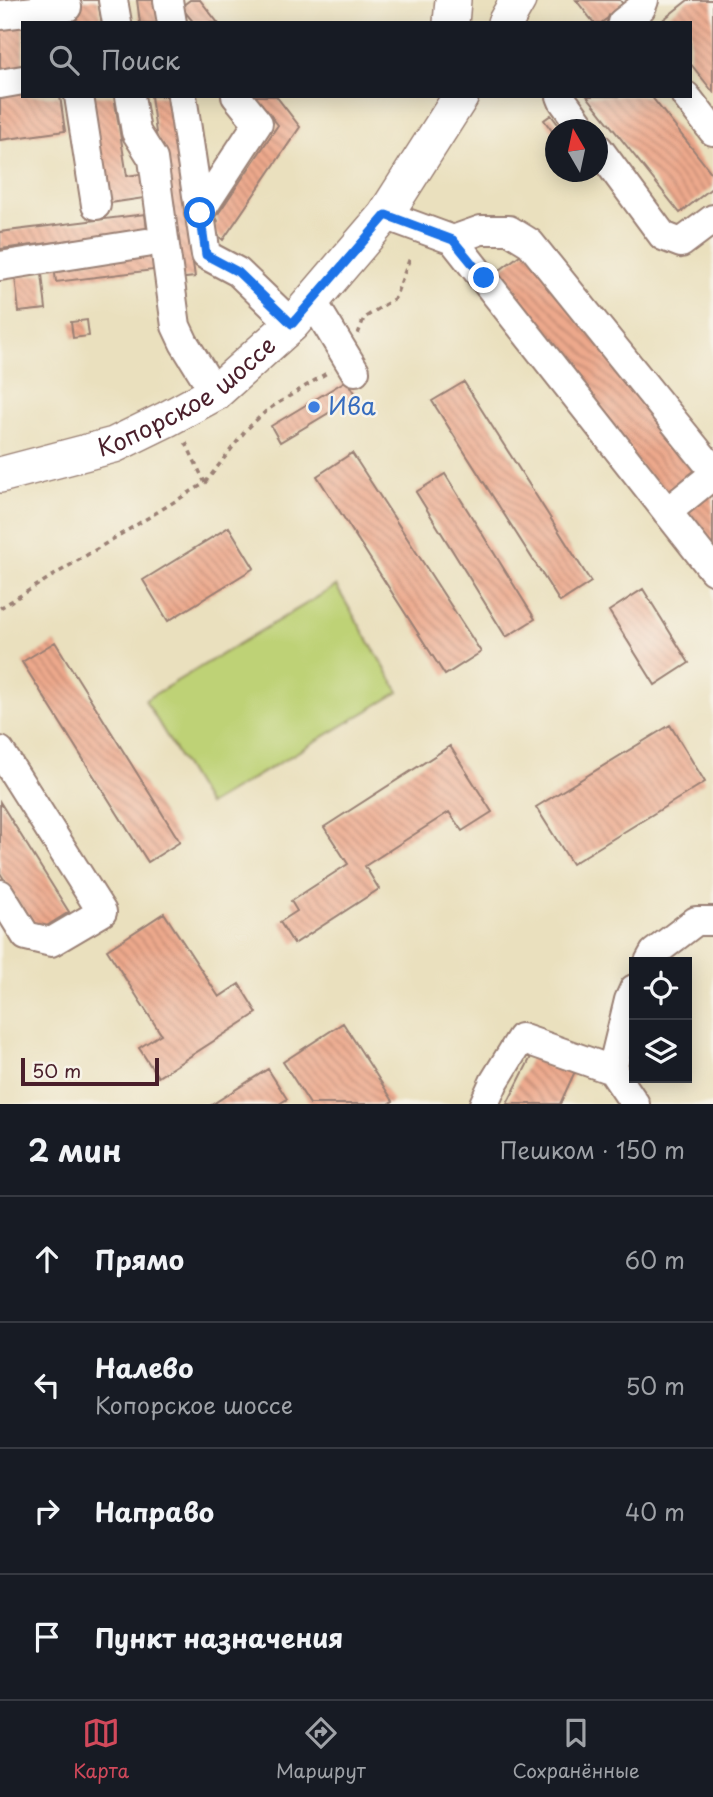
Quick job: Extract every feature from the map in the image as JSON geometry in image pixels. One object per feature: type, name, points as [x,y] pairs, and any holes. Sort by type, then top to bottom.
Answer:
[{"type":"main road","points":[[451,21],[453,0]]},
{"type":"main road","points":[[506,21],[518,0]]},
{"type":"main road","points":[[419,165],[436,98]]},
{"type":"main road","name":"Копорское шоссе","points":[[0,475],[114,445],[215,393],[302,313],[386,215],[460,98]]},
{"type":"lane","points":[[113,0],[117,21]]},
{"type":"lane","points":[[625,21],[641,8],[644,0]]},
{"type":"lane","points":[[0,15],[67,10]]},
{"type":"lane","points":[[0,84],[21,80]]},
{"type":"lane","points":[[79,98],[96,205]]},
{"type":"lane","points":[[130,98],[136,132],[153,159],[176,326],[215,393]]},
{"type":"lane","points":[[183,98],[206,255],[302,313],[352,365]]},
{"type":"lane","points":[[200,213],[258,123],[238,98]]},
{"type":"lane","points":[[562,98],[576,119]]},
{"type":"lane","points":[[687,98],[713,131]]},
{"type":"lane","points":[[608,163],[663,236],[681,243],[713,219]]},
{"type":"lane","points":[[386,215],[453,240],[713,570]]},
{"type":"lane","points":[[453,240],[481,230],[509,230],[530,243],[713,470]]},
{"type":"lane","points":[[0,266],[146,243]]},
{"type":"lane","points":[[667,512],[713,475]]},
{"type":"lane","points":[[0,751],[102,912],[51,942],[26,936],[0,894]]},
{"type":"lane","points":[[652,957],[696,920],[713,921]]},
{"type":"lane","points":[[612,1070],[629,1000]]},
{"type":"lane","points":[[484,1104],[521,1038],[612,1070],[635,1104]]},
{"type":"path","points":[[0,608],[205,483],[246,430],[267,410],[352,365],[364,318],[395,298],[411,255]]},
{"type":"path","points":[[180,430],[205,483]]},
{"type":"green space","points":[[336,586],[399,692],[208,805],[145,700]]},
{"type":"building","points":[[73,0],[98,0],[102,21],[77,21]]},
{"type":"building","points":[[137,0],[156,0],[159,21],[140,21]]},
{"type":"building","points":[[190,0],[200,0],[216,21],[192,21],[181,7]]},
{"type":"building","points":[[576,0],[620,0],[624,6],[604,21],[592,21]]},
{"type":"building","points":[[688,0],[713,0],[713,92],[692,66],[692,21],[662,21]]},
{"type":"building","points":[[0,23],[21,23],[21,68],[0,71]]},
{"type":"building","points":[[21,92],[21,98],[60,98],[65,131],[0,140],[0,95]]},
{"type":"building","points":[[87,98],[114,98],[127,176],[147,173],[151,197],[103,204]]},
{"type":"building","points":[[151,98],[169,98],[195,277],[176,279]]},
{"type":"building","points":[[257,98],[278,98],[300,127],[223,240],[212,230],[218,221],[216,217],[278,125]]},
{"type":"building","points":[[589,98],[653,98],[713,175],[713,187],[680,213],[608,119]]},
{"type":"building","points":[[145,214],[147,231],[0,249],[0,232]]},
{"type":"building","points":[[528,249],[704,469],[666,500],[492,276]]},
{"type":"building","points":[[152,253],[154,270],[56,282],[54,265]]},
{"type":"building","points":[[42,274],[46,309],[19,312],[15,277]]},
{"type":"building","points":[[87,320],[89,336],[73,338],[71,322]]},
{"type":"building","points":[[347,380],[357,396],[280,442],[271,426]]},
{"type":"building","points":[[464,382],[591,582],[560,602],[432,401]]},
{"type":"building","points":[[352,453],[481,652],[445,675],[317,476]]},
{"type":"building","points":[[445,474],[535,619],[506,637],[416,492]]},
{"type":"building","points":[[713,488],[713,557],[680,515]]},
{"type":"building","points":[[229,527],[254,568],[168,621],[143,580]]},
{"type":"building","points":[[643,589],[689,663],[655,685],[609,611]]},
{"type":"building","points":[[55,642],[180,842],[148,862],[22,662]]},
{"type":"building","points":[[670,725],[705,782],[572,864],[536,807]]},
{"type":"building","points":[[450,746],[492,812],[462,831],[449,812],[365,866],[379,889],[294,944],[280,922],[297,911],[291,901],[348,864],[324,827]]},
{"type":"building","points":[[0,802],[69,912],[37,932],[0,873]]},
{"type":"building","points":[[164,913],[219,997],[239,984],[257,1013],[158,1077],[139,1048],[161,1034],[107,950]]},
{"type":"building","points":[[343,1023],[393,1101],[389,1104],[310,1104],[283,1062]]},
{"type":"building","points":[[535,1049],[577,1067],[560,1104],[507,1104]]},
{"type":"building","points":[[268,1069],[287,1099],[279,1104],[213,1104]]},
{"type":"place","name":"Ива","points":[[314,407]]},
{"type":"route","points":[[200,213],[206,255],[238,272],[292,324],[386,215],[453,240],[484,278]]}]
